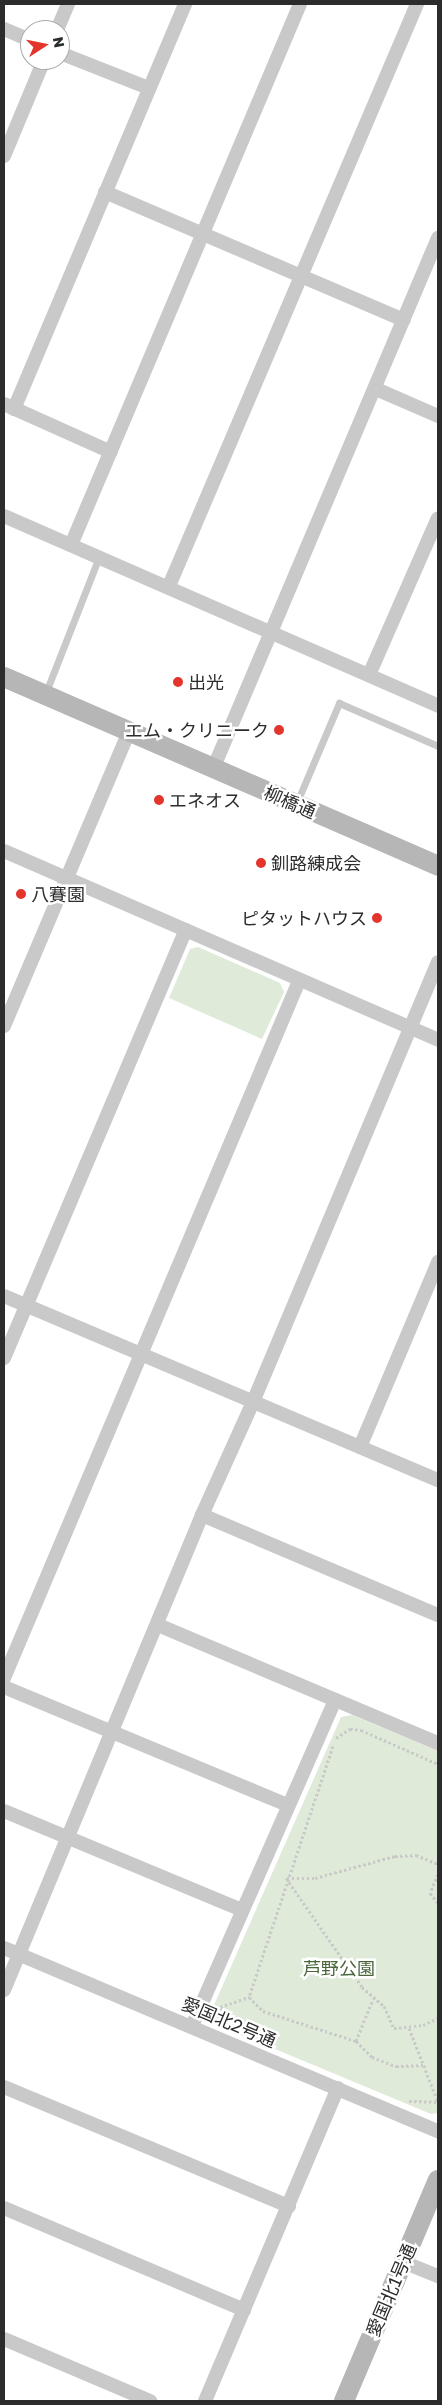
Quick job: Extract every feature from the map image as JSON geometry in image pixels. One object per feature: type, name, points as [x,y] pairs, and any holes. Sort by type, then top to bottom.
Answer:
[{"type":"street","points":[[61,20],[68,4]]},
{"type":"street","points":[[111,452],[9,406],[105,192],[184,4]]},
{"type":"street","points":[[71,545],[300,4]]},
{"type":"street","points":[[169,586],[417,4]]},
{"type":"street","points":[[4,29],[20,36]]},
{"type":"street","points":[[70,57],[149,88]]},
{"type":"street","points":[[4,156],[40,70]]},
{"type":"street","points":[[105,192],[404,320]]},
{"type":"street","points":[[213,769],[376,389],[438,238]]},
{"type":"street","points":[[376,389],[438,416]]},
{"type":"street","points":[[4,516],[169,586],[438,706]]},
{"type":"street","points":[[369,675],[438,518]]},
{"type":"street","name":"柳橋通","points":[[4,678],[438,866]]},
{"type":"street","points":[[4,1026],[129,732]]},
{"type":"street","points":[[4,851],[438,1040]]},
{"type":"street","points":[[4,1358],[186,930]]},
{"type":"street","points":[[4,1990],[111,1732],[158,1626],[202,1515],[253,1402],[438,962]]},
{"type":"street","points":[[4,1678],[299,981]]},
{"type":"street","points":[[360,1446],[438,1262]]},
{"type":"street","points":[[4,1296],[438,1480]]},
{"type":"street","points":[[202,1515],[438,1614]]},
{"type":"street","points":[[158,1626],[438,1743]]},
{"type":"street","points":[[4,1687],[288,1805]]},
{"type":"street","points":[[192,2026],[334,1700]]},
{"type":"street","points":[[4,1811],[242,1910]]},
{"type":"street","name":"愛国北2号通","points":[[4,1948],[438,2131]]},
{"type":"street","points":[[4,2087],[289,2206]]},
{"type":"street","points":[[205,2401],[338,2088]]},
{"type":"street","name":"愛国北1号通","points":[[344,2401],[438,2180]]},
{"type":"street","points":[[4,2208],[244,2310]]},
{"type":"street","points":[[403,2262],[438,2276]]},
{"type":"street","points":[[4,2339],[150,2401]]},
{"type":"lane","points":[[45,695],[99,556]]},
{"type":"lane","points":[[296,805],[338,703],[438,746]]},
{"type":"path","points":[[249,1997],[286,1878],[315,1805],[336,1737],[350,1729],[362,1730],[438,1764]]},
{"type":"path","points":[[286,1878],[315,1878],[395,1856],[416,1855],[438,1864]]},
{"type":"path","points":[[438,1874],[430,1893],[438,1902]]},
{"type":"path","points":[[286,1878],[374,1999],[384,2006],[394,2028],[409,2028],[438,2018]]},
{"type":"path","points":[[231,2027],[222,2024],[220,2006],[249,1997]]},
{"type":"path","points":[[249,1997],[263,2012],[356,2041],[372,2057],[396,2066],[425,2065]]},
{"type":"path","points":[[356,2041],[374,1999]]},
{"type":"path","points":[[399,2097],[408,2101],[438,2102],[409,2028]]},
{"type":"green space","points":[[198,947],[280,983],[284,992],[262,1039],[169,998],[190,949]]},
{"type":"green space","name":"芦野公園","points":[[352,1715],[438,1751],[438,2113],[431,2114],[222,2027],[215,2016],[214,2005],[341,1717]]},
{"type":"place","name":"出光","points":[[178,682]]},
{"type":"place","name":"エム・クリニーク","points":[[279,730]]},
{"type":"place","name":"エネオス","points":[[159,800]]},
{"type":"place","name":"釧路練成会","points":[[261,863]]},
{"type":"place","name":"八賽園","points":[[21,894]]},
{"type":"place","name":"ピタットハウス","points":[[377,918]]}]
